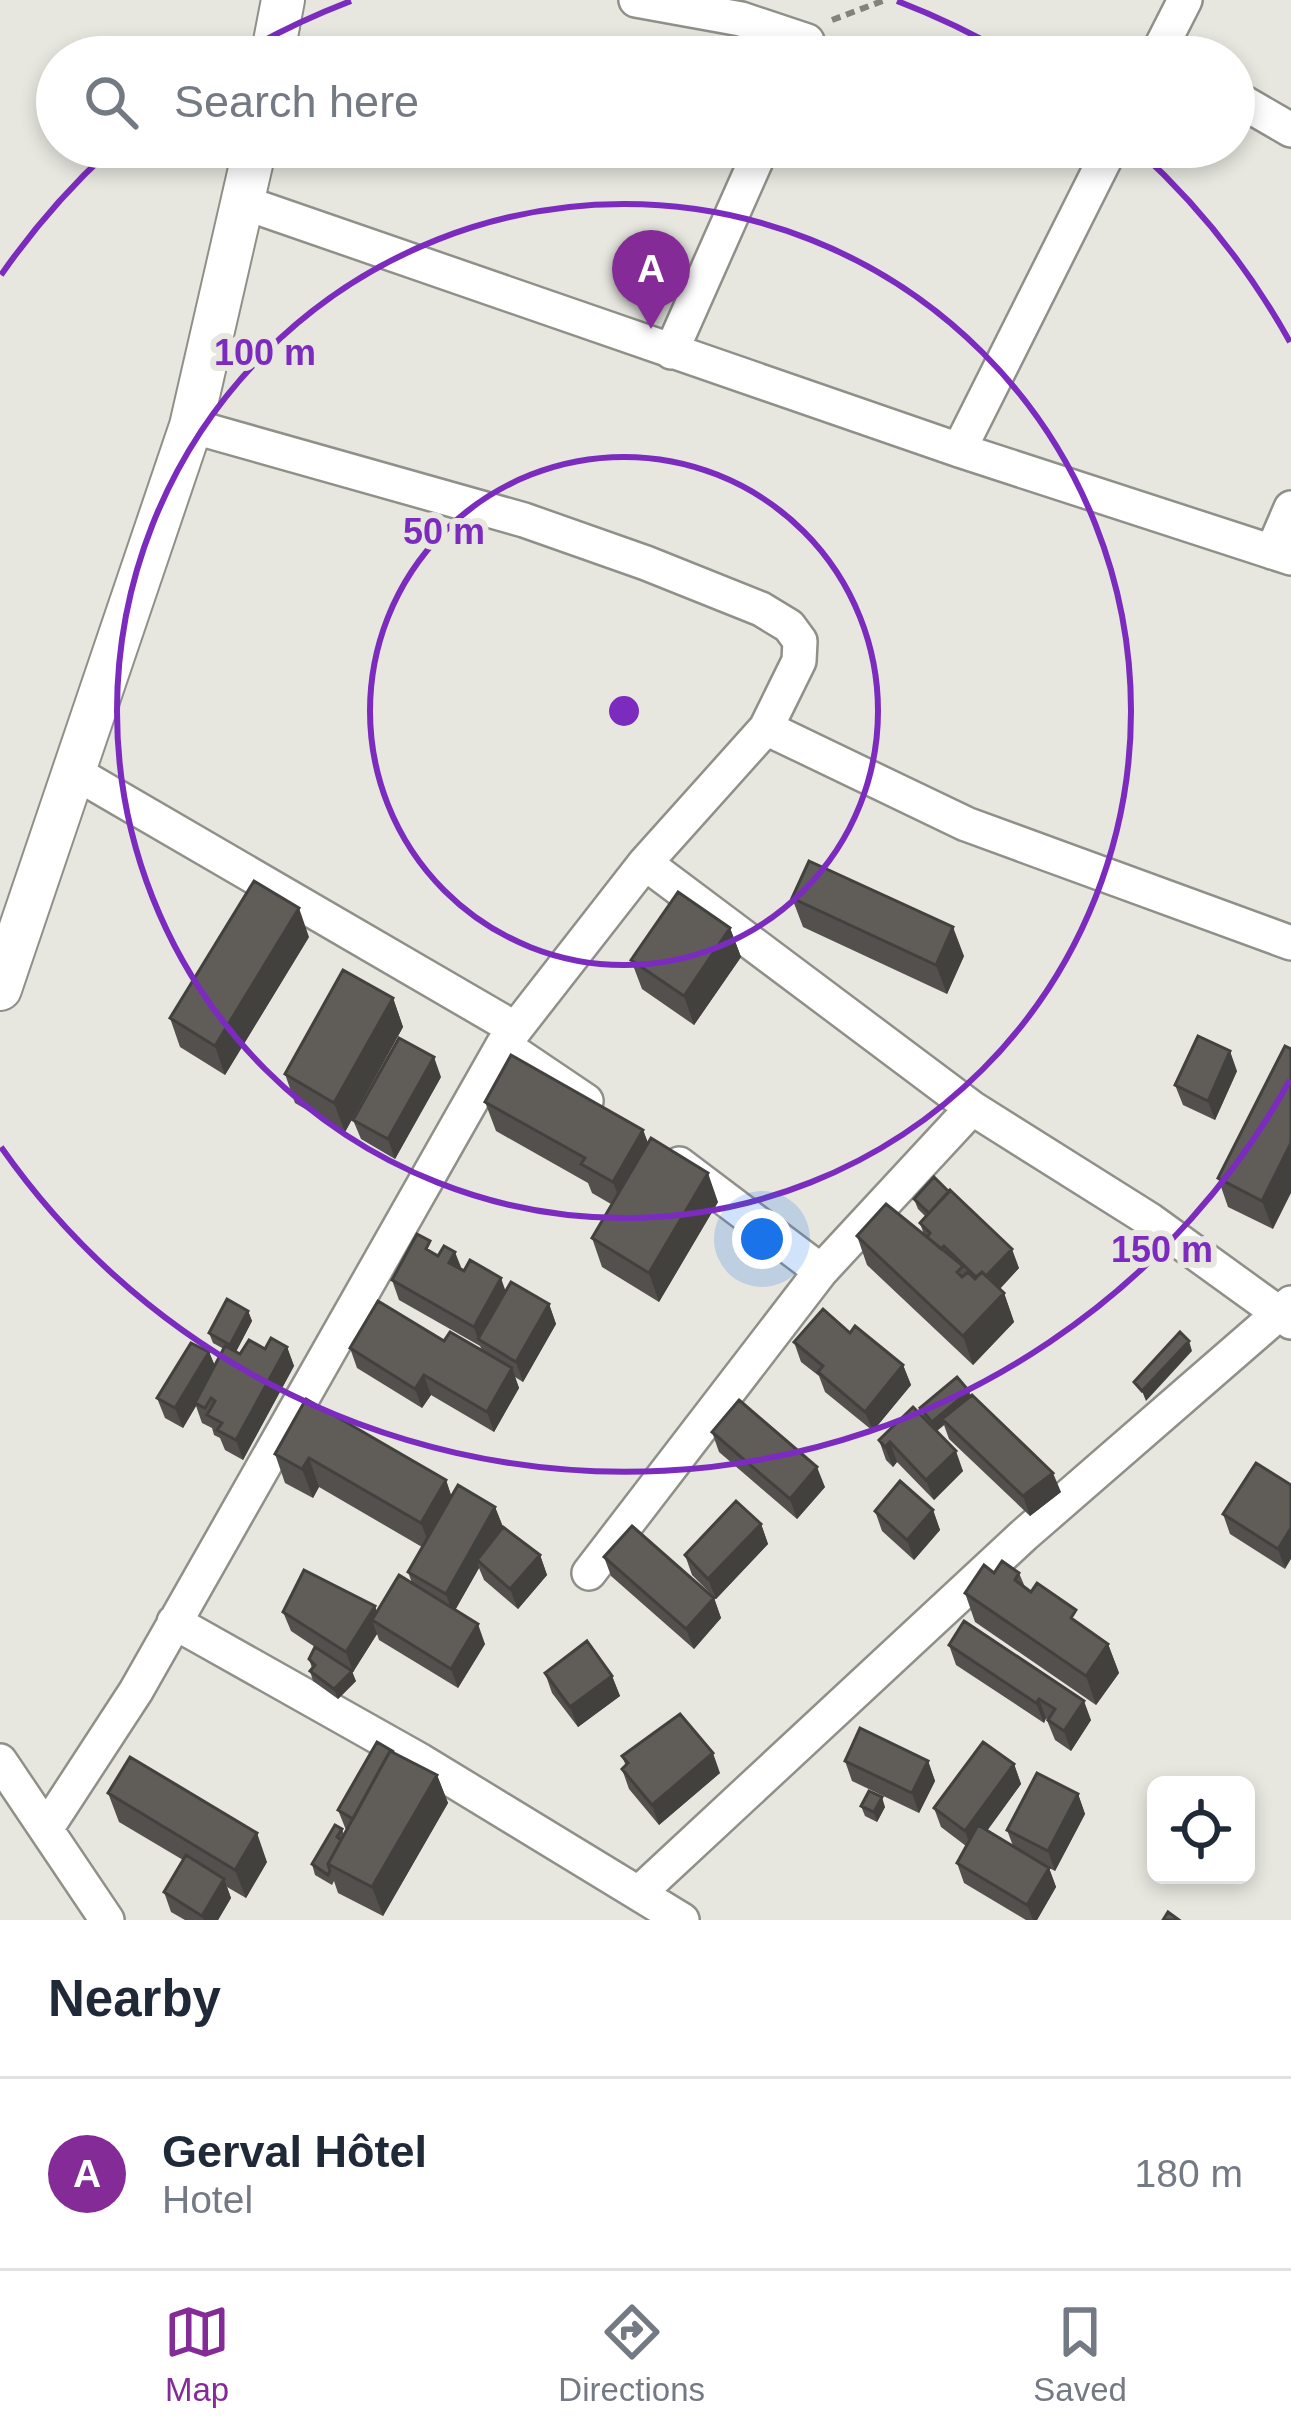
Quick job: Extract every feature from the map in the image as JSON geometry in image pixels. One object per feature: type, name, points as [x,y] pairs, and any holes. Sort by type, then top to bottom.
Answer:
[{"type":"street","points":[[276,36],[283,0]]},
{"type":"street","points":[[636,0],[741,19],[776,36]]},
{"type":"street","points":[[1169,36],[1185,0]]},
{"type":"street","points":[[1255,109],[1291,130]]},
{"type":"street","points":[[0,989],[191,426],[251,168]]},
{"type":"street","points":[[671,352],[753,168]]},
{"type":"street","points":[[959,450],[1100,168]]},
{"type":"street","points":[[244,203],[959,450],[1281,555],[1291,508]]},
{"type":"street","points":[[46,1828],[174,1622],[508,1036],[645,863],[766,728],[794,676],[800,640],[789,626],[761,609],[524,520],[191,426]]},
{"type":"street","points":[[766,728],[966,824],[1291,944]]},
{"type":"street","points":[[74,772],[508,1036],[610,1117]]},
{"type":"street","points":[[641,1892],[1024,1535],[1287,1313],[972,1108],[645,863]]},
{"type":"street","points":[[589,1573],[821,1271],[972,1108]]},
{"type":"street","points":[[647,1142],[821,1271]]},
{"type":"street","points":[[174,1622],[682,1920]]},
{"type":"street","points":[[0,1761],[107,1920]]},
{"type":"path","points":[[816,36],[829,22],[885,0]]},
{"type":"building","points":[[809,861],[953,927],[936,965],[792,898]]},
{"type":"building","points":[[254,881],[299,908],[215,1046],[170,1018]]},
{"type":"building","points":[[678,892],[730,928],[684,996],[631,960]]},
{"type":"building","points":[[343,970],[393,998],[334,1103],[285,1074]]},
{"type":"building","points":[[1198,1036],[1230,1051],[1208,1101],[1175,1085]]},
{"type":"building","points":[[399,1038],[434,1057],[388,1139],[353,1120]]},
{"type":"building","points":[[1285,1046],[1291,1049],[1291,1143],[1262,1201],[1218,1178]]},
{"type":"building","points":[[511,1055],[643,1130],[613,1182],[581,1164],[585,1158],[485,1102]]},
{"type":"building","points":[[651,1138],[708,1173],[649,1273],[592,1238]]},
{"type":"building","points":[[934,1177],[949,1192],[929,1213],[914,1199]]},
{"type":"building","points":[[950,1190],[1012,1249],[986,1276],[982,1272],[976,1277],[944,1246],[941,1249],[920,1223]]},
{"type":"building","points":[[886,1204],[963,1266],[957,1272],[962,1277],[968,1272],[975,1279],[982,1272],[1004,1293],[963,1336],[857,1236]]},
{"type":"building","points":[[417,1234],[430,1241],[426,1249],[438,1256],[444,1246],[455,1252],[449,1263],[464,1271],[470,1260],[501,1278],[474,1327],[392,1280]]},
{"type":"building","points":[[511,1282],[549,1304],[516,1362],[478,1339]]},
{"type":"building","points":[[227,1299],[248,1311],[230,1345],[209,1333]]},
{"type":"building","points":[[378,1301],[444,1341],[450,1332],[512,1368],[487,1412],[424,1375],[415,1389],[350,1348]]},
{"type":"building","points":[[823,1309],[850,1333],[855,1326],[903,1365],[865,1412],[818,1372],[823,1366],[794,1342]]},
{"type":"building","points":[[1180,1332],[1189,1341],[1142,1391],[1134,1382]]},
{"type":"building","points":[[271,1338],[287,1347],[236,1440],[217,1430],[222,1423],[207,1415],[215,1401],[211,1398],[205,1408],[195,1403],[225,1346],[240,1354],[249,1340],[265,1349]]},
{"type":"building","points":[[191,1343],[209,1352],[175,1408],[157,1398]]},
{"type":"building","points":[[957,1377],[969,1391],[932,1422],[920,1408]]},
{"type":"building","points":[[972,1395],[1053,1473],[1023,1496],[942,1419]]},
{"type":"building","points":[[306,1399],[446,1480],[421,1523],[309,1458],[302,1469],[275,1454]]},
{"type":"building","points":[[739,1400],[817,1467],[790,1499],[712,1432]]},
{"type":"building","points":[[913,1407],[956,1451],[926,1480],[890,1442],[885,1447],[879,1440]]},
{"type":"building","points":[[1256,1463],[1291,1485],[1291,1528],[1278,1549],[1223,1514]]},
{"type":"building","points":[[900,1481],[933,1510],[907,1540],[875,1511]]},
{"type":"building","points":[[458,1485],[495,1507],[446,1594],[408,1572]]},
{"type":"building","points":[[736,1501],[761,1524],[708,1579],[685,1555]]},
{"type":"building","points":[[632,1526],[714,1598],[686,1629],[604,1557]]},
{"type":"building","points":[[503,1527],[540,1555],[510,1589],[477,1560]]},
{"type":"building","points":[[1002,1561],[1019,1573],[1015,1580],[1031,1592],[1037,1583],[1076,1610],[1071,1618],[1108,1644],[1086,1676],[965,1593],[984,1565],[994,1573]]},
{"type":"building","points":[[304,1570],[375,1606],[346,1652],[283,1612]]},
{"type":"building","points":[[399,1575],[478,1624],[451,1669],[372,1620]]},
{"type":"building","points":[[964,1621],[1084,1701],[1064,1731],[1048,1720],[1055,1709],[1039,1699],[1036,1703],[949,1645]]},
{"type":"building","points":[[587,1641],[612,1676],[570,1707],[545,1673]]},
{"type":"building","points":[[315,1647],[352,1671],[334,1689],[310,1671],[315,1665],[309,1659]]},
{"type":"building","points":[[680,1714],[713,1753],[652,1805],[622,1769],[628,1763],[622,1756]]},
{"type":"building","points":[[860,1728],[928,1761],[912,1793],[845,1761]]},
{"type":"building","points":[[377,1742],[394,1752],[390,1751],[353,1819],[338,1810]]},
{"type":"building","points":[[983,1742],[1014,1764],[965,1831],[934,1808]]},
{"type":"building","points":[[390,1751],[437,1775],[372,1887],[328,1864]]},
{"type":"building","points":[[130,1757],[257,1833],[235,1870],[108,1793]]},
{"type":"building","points":[[1037,1773],[1078,1794],[1048,1851],[1007,1830]]},
{"type":"building","points":[[869,1791],[882,1797],[874,1812],[861,1806]]},
{"type":"building","points":[[335,1825],[342,1829],[337,1837],[341,1840],[328,1864],[328,1875],[312,1864]]},
{"type":"building","points":[[978,1825],[1049,1868],[1027,1905],[957,1863]]},
{"type":"building","points":[[186,1855],[224,1879],[202,1916],[164,1892]]},
{"type":"place","name":"Gerval Hôtel","points":[[651,329]]}]
